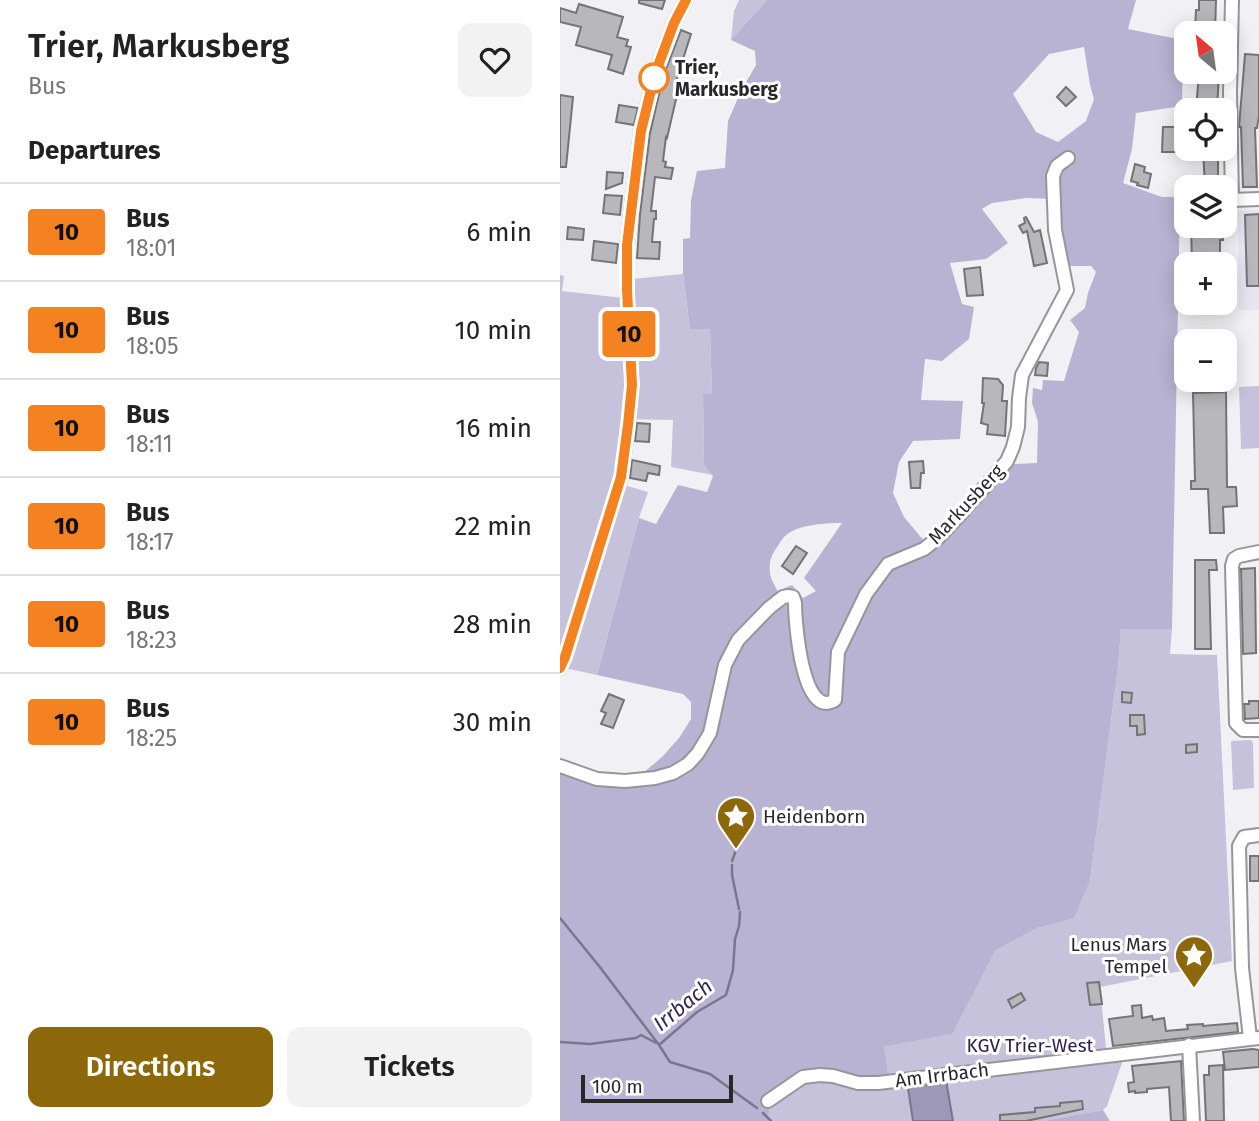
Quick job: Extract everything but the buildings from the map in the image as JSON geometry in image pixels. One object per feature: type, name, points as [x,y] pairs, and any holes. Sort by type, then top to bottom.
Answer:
[{"type":"street","points":[[560,668],[621,477],[632,385],[627,245],[641,131],[655,74],[674,23],[686,0]]},
{"type":"street","points":[[1232,0],[1232,200],[1259,199]]},
{"type":"street","name":"Markusberg","points":[[560,766],[597,779],[625,781],[655,778],[673,773],[688,764],[710,733],[725,665],[737,640],[769,608],[788,596],[793,597],[795,603],[801,658],[814,697],[824,703],[835,700],[838,652],[866,594],[888,564],[924,549],[939,537],[1007,461],[1018,427],[1022,376],[1067,290],[1055,230],[1053,176],[1057,166],[1068,158]]},
{"type":"street","points":[[1259,552],[1239,556],[1234,559],[1232,566],[1236,723],[1243,730],[1259,730]]},
{"type":"street","points":[[1254,1038],[1242,963],[1239,846],[1244,837],[1259,835]]},
{"type":"street","name":"Am Irrbach","points":[[768,1101],[803,1077],[820,1075],[858,1083],[878,1083],[1254,1038]]},
{"type":"street","points":[[1188,1045],[1193,1121]]},
{"type":"shaded area","points":[[767,0],[1136,0],[1128,29],[1174,38],[1174,84],[1182,84],[1182,98],[1174,98],[1174,107],[1136,113],[1132,149],[1123,183],[1162,197],[1174,197],[1174,238],[1179,238],[1179,252],[1174,252],[1174,315],[1178,315],[1178,329],[1174,329],[1174,392],[1176,392],[1172,629],[1121,629],[1090,881],[1074,918],[1037,928],[995,951],[952,1034],[884,1047],[888,1077],[860,1079],[807,1071],[787,1080],[770,1105],[768,1121],[560,1121],[560,759],[591,772],[619,776],[642,774],[679,738],[691,719],[691,702],[683,694],[597,675],[639,518],[656,524],[678,485],[707,492],[713,476],[704,465],[703,394],[712,394],[710,329],[690,329],[683,274],[683,239],[690,238],[691,200],[697,171],[725,168],[728,121],[756,65],[755,51],[731,40]],"holes":[[[1084,47],[1094,99],[1086,121],[1058,142],[1036,132],[1013,94],[1049,54]],[[1026,198],[1054,199],[1069,266],[1091,266],[1096,272],[1085,308],[1070,320],[1079,332],[1064,381],[1043,380],[1042,390],[1033,388],[1032,403],[1038,422],[1037,463],[1013,464],[972,514],[930,548],[904,517],[893,493],[899,462],[913,441],[960,439],[963,401],[921,400],[925,359],[942,361],[969,339],[974,307],[962,304],[950,263],[986,259],[1008,243],[982,209],[992,203]],[[842,523],[804,578],[816,591],[803,598],[792,585],[778,591],[772,581],[770,566],[772,555],[783,538],[796,529]]]},
{"type":"shaded area","points":[[1259,210],[1259,310],[1239,310],[1238,211]]},
{"type":"shaded area","points":[[946,1080],[953,1121],[913,1121],[908,1088]]},
{"type":"shaded area","points":[[1103,1110],[1110,1121],[1043,1121]]},
{"type":"green space","points":[[739,0],[767,0],[731,40],[734,11]]},
{"type":"green space","points":[[683,274],[690,329],[710,328],[712,394],[703,395],[704,465],[713,475],[671,467],[673,420],[624,419],[614,482],[648,492],[597,675],[560,667],[560,275],[564,276],[562,291],[632,299],[632,279]]},
{"type":"green space","points":[[1259,386],[1259,448],[1241,449],[1239,387]]},
{"type":"green space","name":"KGV Trier-West","points":[[1121,629],[1172,629],[1170,654],[1217,655],[1232,961],[1100,987],[1106,1048],[1123,1060],[1107,1106],[1103,1110],[1043,1121],[768,1121],[770,1105],[787,1080],[884,1047],[951,1034],[995,951],[1037,928],[1074,917],[1090,881]]},
{"type":"green space","points":[[1251,740],[1254,788],[1233,790],[1231,741]]},
{"type":"waterway","name":"Irrbach","points":[[732,861],[736,850]]},
{"type":"waterway","name":"Irrbach","points":[[732,865],[739,909]]},
{"type":"waterway","name":"Irrbach","points":[[740,912],[733,970],[726,995],[697,1012],[659,1045],[670,1062],[710,1074],[757,1108]]},
{"type":"waterway","points":[[560,918],[659,1045]]},
{"type":"waterway","points":[[560,1042],[590,1044],[641,1035],[656,1043]]},
{"type":"waterway","name":"Irrbach","points":[[763,1113],[771,1121]]},
{"type":"bus line","name":"10","points":[[560,668],[621,477],[632,385],[627,245],[641,131],[655,74],[674,23],[686,0]]},
{"type":"place","name":"Trier, Markusberg","points":[[654,78]]},
{"type":"place","name":"Heidenborn","points":[[736,850]]},
{"type":"place","name":"Lenus Mars Tempel","points":[[1194,989]]}]
